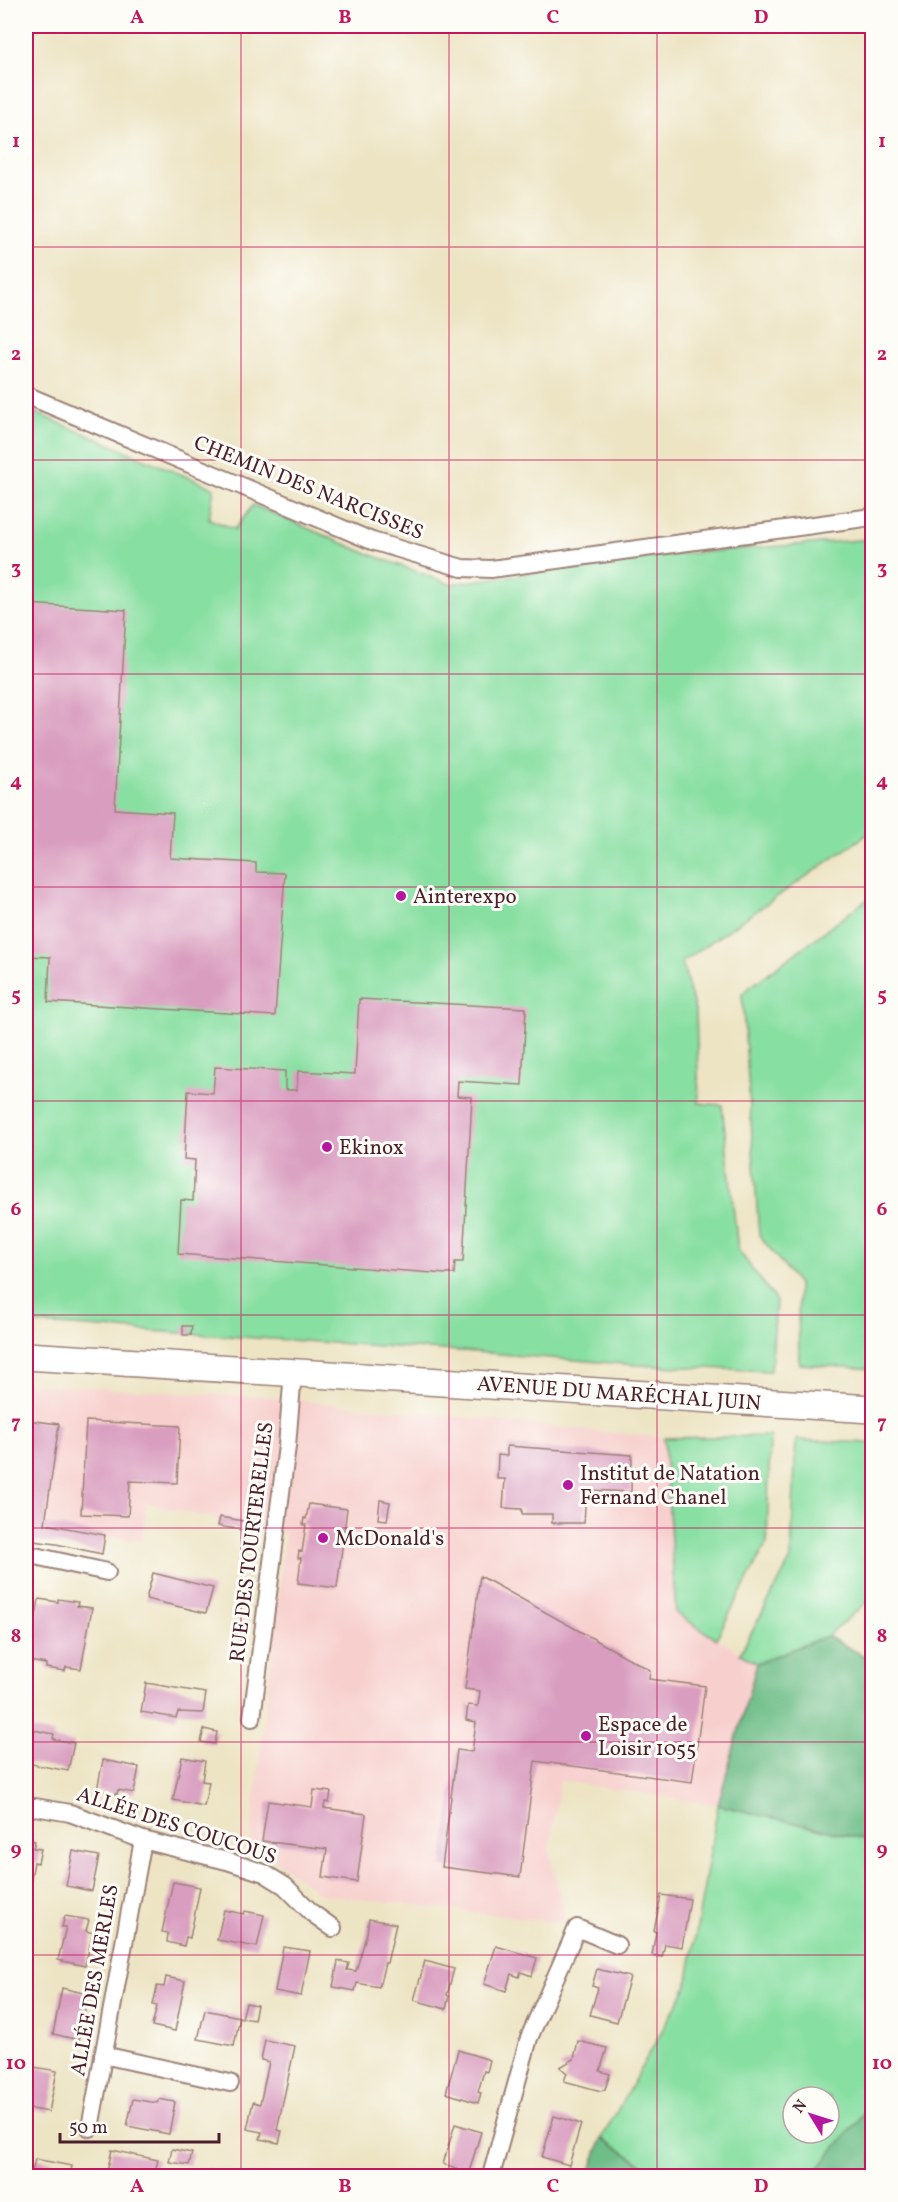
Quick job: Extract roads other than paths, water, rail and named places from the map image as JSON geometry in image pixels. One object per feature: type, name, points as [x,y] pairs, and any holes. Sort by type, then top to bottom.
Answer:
[{"type":"main road","points":[[26,1356],[293,1372]]},
{"type":"main road","name":"AVENUE DU MARÉCHAL JUIN","points":[[293,1372],[873,1409]]},
{"type":"street","name":"CHEMIN DES NARCISSES","points":[[26,395],[372,541],[462,568],[490,569],[873,517]]},
{"type":"street","name":"RUE DES TOURTERELLES","points":[[252,1718],[285,1457],[293,1372]]},
{"type":"street","points":[[26,1554],[107,1572]]},
{"type":"street","name":"ALLÉE DES COUCOUS","points":[[26,1810],[35,1807],[70,1813],[143,1840],[227,1861],[264,1873],[285,1886],[333,1928]]},
{"type":"street","name":"ALLÉE DES MERLES","points":[[90,2128],[143,1840]]},
{"type":"street","points":[[491,2176],[529,2038],[578,1928],[616,1945]]},
{"type":"street","points":[[103,2055],[230,2083]]},
{"type":"place","name":"Ainterexpo","points":[[401,896]]},
{"type":"place","name":"Ekinox","points":[[327,1147]]},
{"type":"place","name":"Institut de Natation Fernand Chanel","points":[[568,1485]]},
{"type":"place","name":"McDonald's","points":[[323,1538]]},
{"type":"place","name":"Espace de Loisir 1055","points":[[586,1736]]}]
